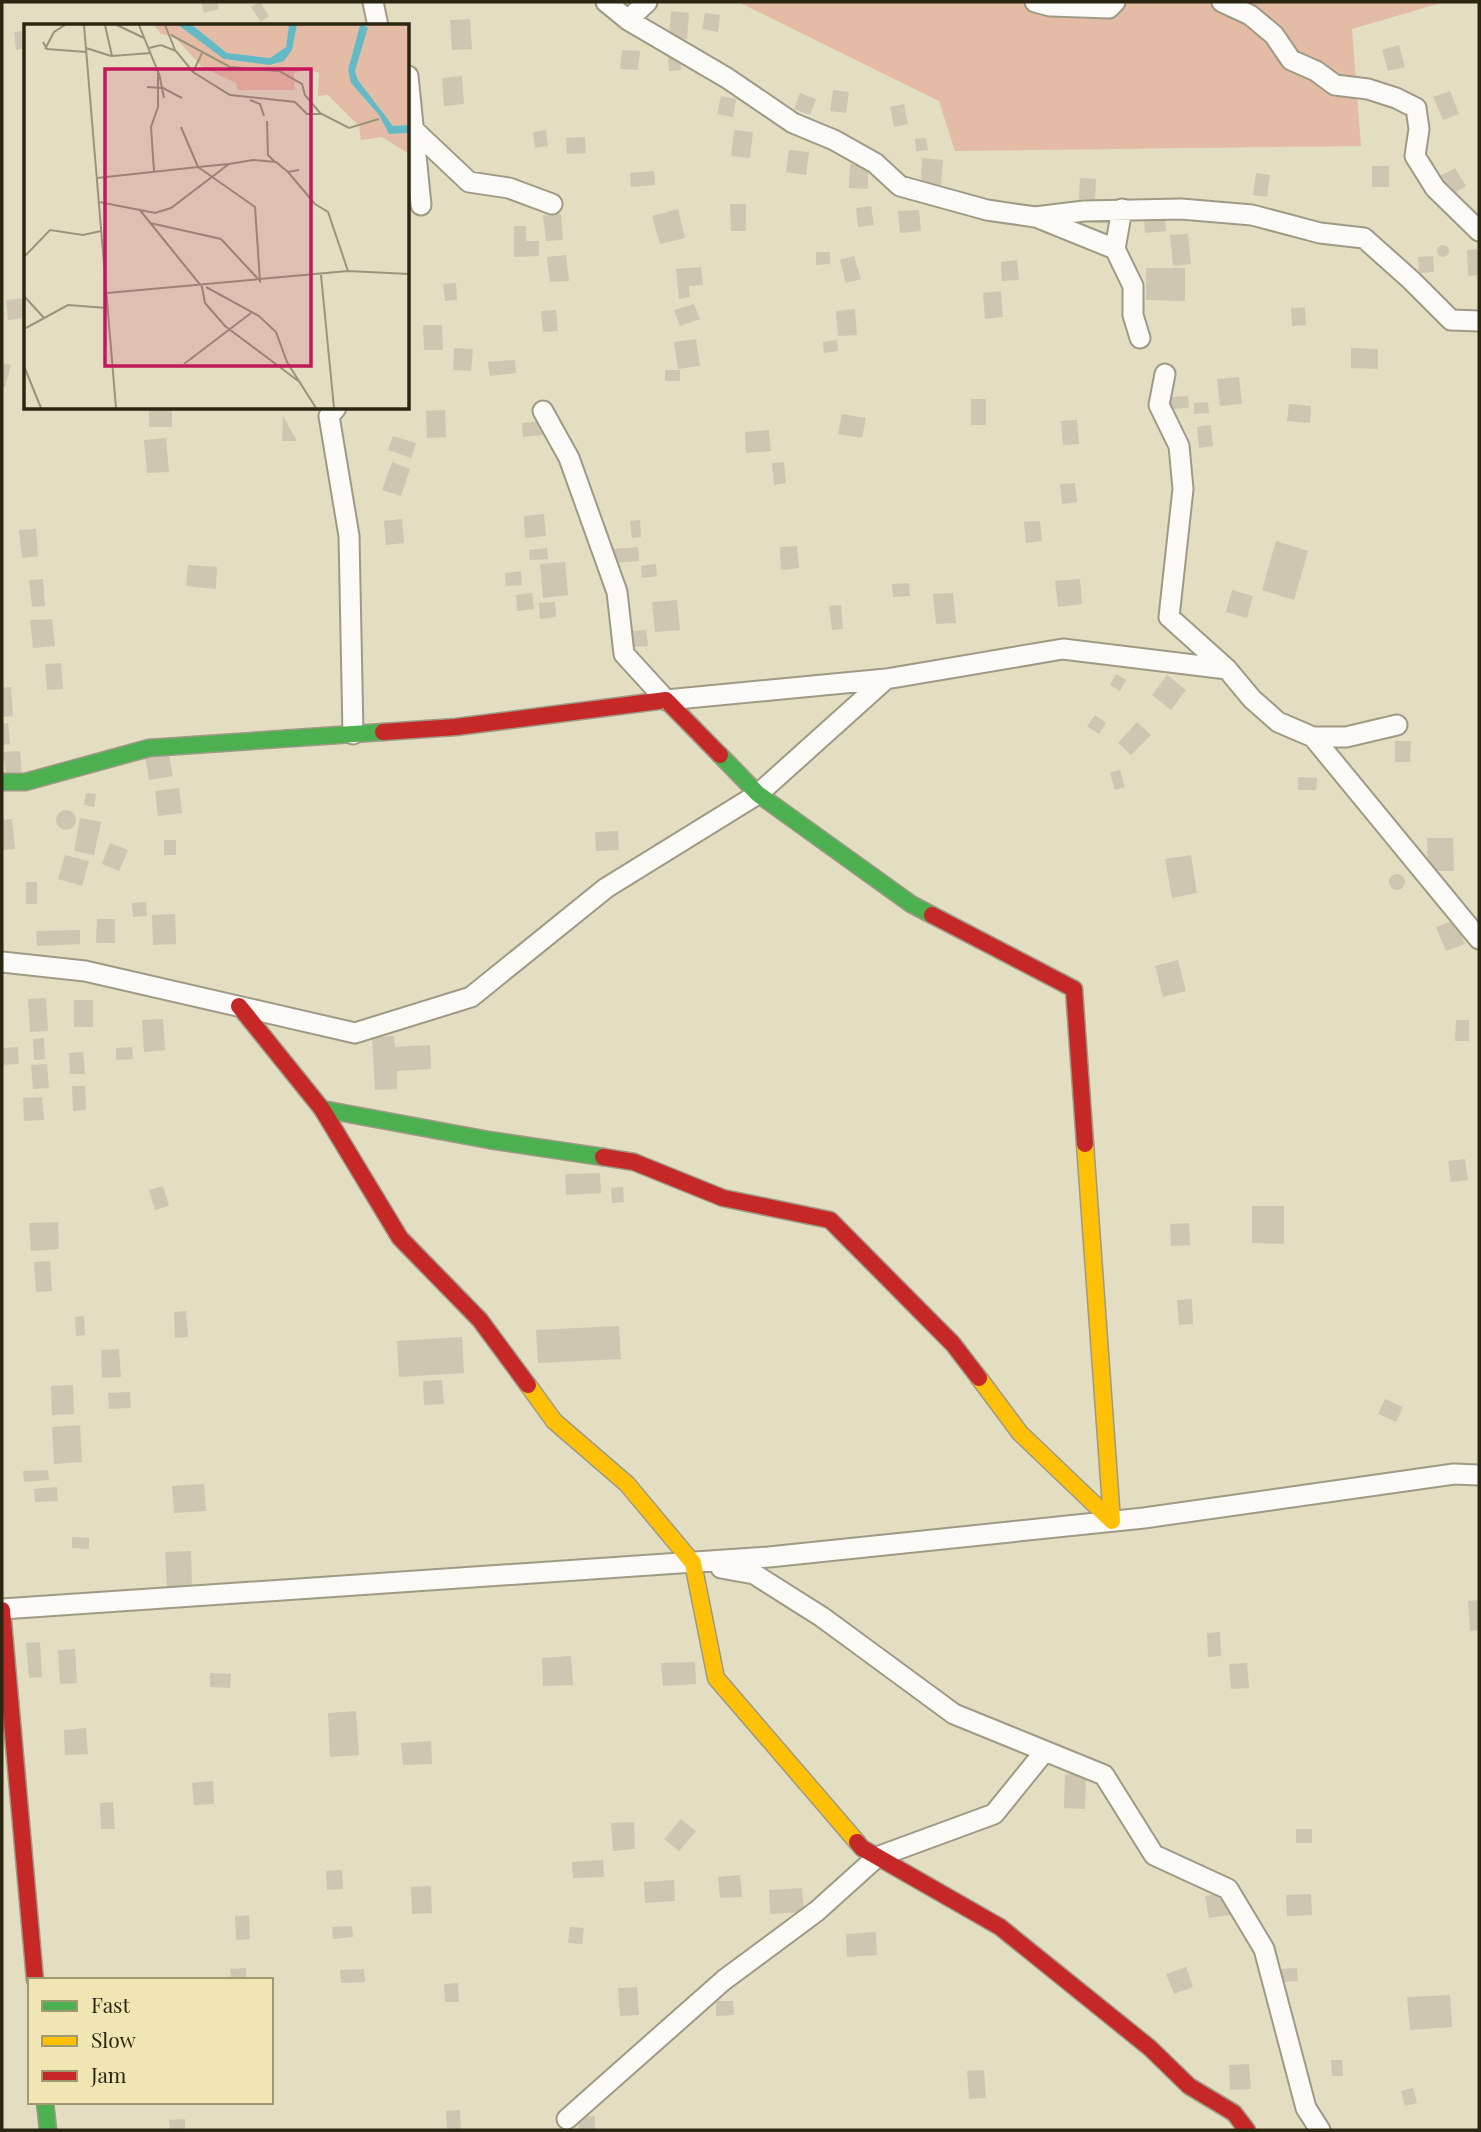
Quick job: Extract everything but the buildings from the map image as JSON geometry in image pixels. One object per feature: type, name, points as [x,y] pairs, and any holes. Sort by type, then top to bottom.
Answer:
[{"type":"street","points":[[373,2],[383,24]]},
{"type":"street","points":[[606,2],[628,20],[727,78],[793,122],[834,140],[875,163],[900,186],[987,210],[1035,217],[1115,249]]},
{"type":"street","points":[[628,20],[647,2]]},
{"type":"street","points":[[1035,2],[1050,6],[1109,8],[1115,2]]},
{"type":"street","points":[[1222,2],[1250,15],[1274,35],[1291,60],[1316,71],[1335,85],[1368,89],[1416,108],[1419,129],[1415,156],[1435,188],[1479,231]]},
{"type":"street","points":[[410,103],[421,205]]},
{"type":"street","points":[[412,130],[469,182],[509,188],[552,204]]},
{"type":"street","points":[[1035,217],[1122,209],[1181,209],[1252,215],[1320,233],[1364,238],[1451,320],[1479,321]]},
{"type":"street","points":[[1122,209],[1115,249],[1133,286],[1133,315],[1140,338]]},
{"type":"street","points":[[1165,374],[1159,405],[1179,446],[1183,489],[1169,617],[1227,669],[1252,699],[1278,722],[1313,737],[1346,737],[1397,725]]},
{"type":"street","points":[[334,410],[329,416],[349,537],[353,734]]},
{"type":"street","points":[[544,411],[569,458],[617,592],[624,654],[666,700],[758,794],[911,904],[1074,989],[1112,1521]]},
{"type":"street","points":[[2,782],[25,782],[149,748],[456,727],[666,700],[886,679],[1063,649],[1227,669]]},
{"type":"street","points":[[2,962],[85,971],[355,1032],[471,997],[606,888],[758,794],[886,679]]},
{"type":"street","points":[[1313,737],[1479,939]]},
{"type":"street","points":[[239,1006],[321,1109],[400,1238],[480,1320],[554,1421],[627,1484],[693,1563],[716,1678],[862,1849],[1000,1927],[1150,2048],[1189,2086],[1234,2113],[1247,2130]]},
{"type":"street","points":[[321,1109],[489,1140],[634,1162],[723,1198],[830,1220],[953,1344],[1020,1433],[1112,1521]]},
{"type":"street","points":[[35,1978],[7,1717],[2,1610],[693,1563],[1144,1518],[1454,1474],[1479,1475]]},
{"type":"street","points":[[693,1563],[754,1574],[822,1616],[954,1714],[1104,1775],[1154,1855],[1228,1889],[1264,1949],[1306,2108],[1320,2130]]},
{"type":"street","points":[[567,2119],[724,1980],[817,1911],[877,1857],[994,1814],[1045,1751]]},
{"type":"street","points":[[45,2104],[48,2130]]},
{"type":"shaded area","points":[[738,2],[1444,2],[1352,29],[1361,146],[955,151],[939,101]]},
{"type":"traffic: fast","points":[[2,782],[25,782],[149,748],[383,732]]},
{"type":"traffic: fast","points":[[720,755],[758,794],[911,904],[932,915]]},
{"type":"traffic: fast","points":[[322,1109],[489,1140],[603,1157]]},
{"type":"traffic: fast","points":[[45,2104],[48,2130]]},
{"type":"traffic: slow","points":[[979,1378],[1020,1433],[1112,1521],[1085,1144]]},
{"type":"traffic: slow","points":[[528,1385],[554,1421],[627,1484],[693,1563],[716,1678],[857,1842]]},
{"type":"traffic: jam","points":[[383,732],[456,727],[666,700],[720,755]]},
{"type":"traffic: jam","points":[[932,915],[1074,989],[1085,1144]]},
{"type":"traffic: jam","points":[[239,1006],[322,1109],[400,1238],[480,1320],[528,1385]]},
{"type":"traffic: jam","points":[[603,1157],[634,1162],[723,1198],[830,1220],[953,1344],[979,1378]]},
{"type":"traffic: jam","points":[[2,1610],[35,1978]]},
{"type":"traffic: jam","points":[[857,1842],[862,1848],[1000,1927],[1150,2048],[1189,2086],[1234,2113],[1247,2130]]}]
